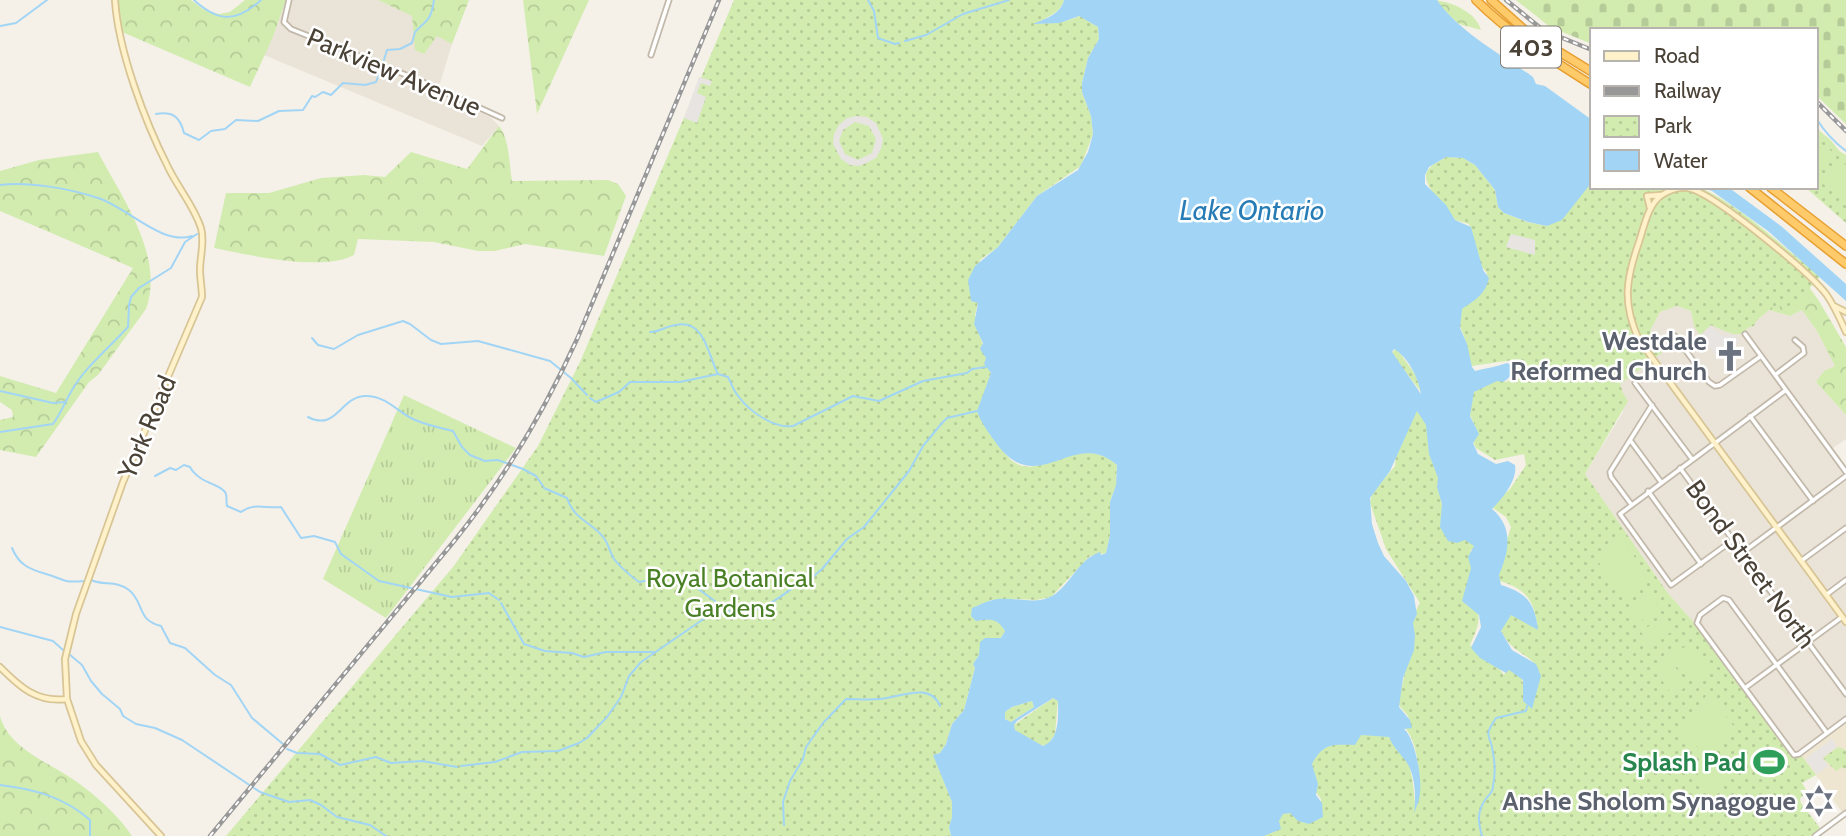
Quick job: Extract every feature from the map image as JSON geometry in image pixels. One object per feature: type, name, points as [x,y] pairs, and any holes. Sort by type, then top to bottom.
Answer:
[{"type":"highway","name":"403","points":[[1476,0],[1521,40],[1590,84]]},
{"type":"highway","name":"403","points":[[1491,0],[1527,32],[1590,71]]},
{"type":"highway","points":[[1752,189],[1846,264]]},
{"type":"highway","points":[[1773,189],[1846,246]]},
{"type":"main road","name":"York Road","points":[[115,0],[120,33],[150,128],[170,173],[190,204],[201,228],[202,297],[123,482],[76,614],[65,659],[67,699],[76,730],[88,752],[161,836]]},
{"type":"main road","points":[[1650,212],[1647,196],[1679,189]]},
{"type":"main road","points":[[1691,189],[1736,216],[1816,283],[1833,306],[1846,331]]},
{"type":"main road","points":[[1663,194],[1650,212],[1628,276],[1631,319],[1639,340],[1846,622]]},
{"type":"main road","points":[[1833,306],[1846,312]]},
{"type":"main road","points":[[1846,321],[1846,331]]},
{"type":"main road","points":[[0,667],[30,694],[45,699],[67,699]]},
{"type":"street","name":"Parkview Avenue","points":[[289,0],[284,22],[287,26],[502,118]]},
{"type":"street","points":[[651,55],[669,0]]},
{"type":"street","points":[[1742,553],[1846,474],[1745,334]]},
{"type":"street","points":[[1675,336],[1709,383],[1715,386],[1720,386],[1761,356]]},
{"type":"street","points":[[1775,375],[1804,353],[1803,347],[1795,340]]},
{"type":"street","name":"Bond Street North","points":[[1635,383],[1692,459]]},
{"type":"street","points":[[1733,540],[1672,585],[1667,582],[1620,514],[1786,390]]},
{"type":"street","points":[[1631,504],[1610,474],[1651,405]]},
{"type":"street","points":[[1750,416],[1813,501]]},
{"type":"street","points":[[1630,440],[1661,482]]},
{"type":"street","name":"Bond Street North","points":[[1680,468],[1846,694]]},
{"type":"street","points":[[1648,491],[1702,564]]},
{"type":"street","points":[[1801,561],[1846,528]]},
{"type":"street","points":[[1826,595],[1846,580]]},
{"type":"street","points":[[1827,733],[1729,600],[1723,598],[1698,618],[1698,624],[1794,755],[1827,733],[1846,719]]},
{"type":"street","points":[[1745,688],[1842,617]]},
{"type":"street","points":[[1815,836],[1846,813]]},
{"type":"shaded area","points":[[291,0],[378,0],[413,16],[452,44],[437,93],[490,117],[499,126],[482,146],[264,55],[281,13]]},
{"type":"shaded area","points":[[699,77],[712,81],[710,86],[701,83],[697,93],[706,97],[697,123],[684,118]]},
{"type":"shaded area","points":[[867,117],[876,123],[883,139],[876,158],[860,166],[850,165],[841,159],[833,144],[834,134],[847,118]],"holes":[[[855,122],[869,126],[876,139],[872,153],[858,160],[845,154],[839,141],[843,130]]]},
{"type":"shaded area","points":[[1511,234],[1535,240],[1535,255],[1506,247]]},
{"type":"shaded area","points":[[1677,306],[1691,311],[1694,326],[1711,324],[1732,334],[1741,334],[1769,310],[1790,316],[1802,310],[1817,331],[1835,366],[1816,382],[1846,415],[1846,439],[1833,448],[1846,466],[1846,723],[1798,758],[1790,755],[1696,625],[1667,592],[1585,474],[1623,412],[1620,384],[1663,351],[1650,331],[1660,312]]},
{"type":"shaded area","points":[[1710,327],[1723,336],[1734,335],[1740,341],[1734,346],[1731,343],[1715,355],[1701,335]]},
{"type":"shaded area","points":[[1846,723],[1846,809],[1842,812],[1802,756]]},
{"type":"shaded area","points":[[1832,739],[1837,747],[1822,757],[1828,766],[1817,774],[1805,759]]},
{"type":"green space","points":[[118,0],[191,0],[203,9],[219,14],[230,12],[245,0],[286,0],[250,87],[122,32]]},
{"type":"green space","points":[[378,0],[469,0],[452,44],[437,36],[424,54],[415,50],[412,16]]},
{"type":"green space","points":[[523,0],[589,0],[537,114]]},
{"type":"green space","name":"Royal Botanical Gardens","points":[[734,0],[1064,0],[1056,11],[1036,24],[1066,21],[1080,16],[1098,27],[1099,39],[1088,58],[1082,83],[1093,134],[1081,166],[1037,196],[998,247],[980,260],[975,315],[986,358],[985,364],[991,373],[980,407],[1001,448],[1010,459],[1021,466],[1046,464],[1088,453],[1102,456],[1117,465],[1116,485],[1110,502],[1110,535],[1106,553],[1090,556],[1051,597],[1036,600],[990,600],[992,619],[999,622],[1005,631],[1001,638],[985,638],[973,664],[975,668],[964,710],[952,724],[946,744],[940,753],[934,756],[952,802],[949,827],[951,836],[226,836],[453,567],[538,446],[580,362]]},
{"type":"green space","points":[[1431,0],[1445,2],[1467,12],[1481,30],[1459,24]]},
{"type":"green space","points":[[1516,0],[1846,0],[1846,124],[1818,97],[1818,28],[1590,28],[1590,43],[1550,27]]},
{"type":"green space","points":[[499,126],[507,145],[512,181],[608,180],[618,184],[626,196],[604,256],[525,244],[495,251],[478,251],[434,242],[358,239],[354,255],[340,260],[305,262],[265,258],[214,248],[226,193],[269,193],[321,178],[364,175],[385,177],[411,152],[467,169]]},
{"type":"green space","points":[[1818,128],[1846,155],[1846,223],[1807,189],[1818,189]]},
{"type":"green space","points":[[1818,141],[1834,153],[1818,173]]},
{"type":"green space","points":[[98,152],[129,208],[145,248],[150,269],[146,309],[98,375],[89,382],[36,457],[0,450],[0,420],[13,417],[12,410],[0,402],[0,376],[56,393],[133,268],[0,211],[0,171],[39,160]]},
{"type":"green space","points":[[1446,157],[1463,158],[1475,165],[1495,190],[1498,207],[1504,213],[1547,226],[1590,184],[1590,189],[1703,189],[1747,216],[1821,276],[1794,305],[1766,310],[1754,326],[1727,332],[1711,325],[1700,335],[1694,326],[1691,311],[1677,306],[1660,312],[1650,331],[1664,351],[1620,384],[1628,401],[1585,474],[1667,592],[1696,625],[1790,755],[1794,758],[1802,756],[1816,775],[1802,783],[1808,793],[1800,798],[1820,828],[1810,836],[1257,836],[1281,811],[1321,813],[1321,799],[1315,791],[1316,780],[1311,760],[1317,749],[1360,732],[1386,733],[1402,753],[1411,771],[1415,804],[1418,762],[1412,740],[1402,725],[1410,724],[1408,716],[1398,704],[1414,632],[1412,618],[1420,603],[1386,549],[1370,503],[1372,493],[1395,466],[1396,454],[1416,408],[1421,407],[1438,463],[1438,484],[1443,511],[1441,528],[1447,537],[1465,534],[1476,547],[1470,551],[1474,554],[1466,589],[1478,616],[1477,628],[1470,645],[1504,675],[1508,666],[1521,676],[1525,691],[1537,683],[1536,666],[1511,645],[1500,627],[1510,612],[1537,625],[1527,596],[1500,581],[1497,571],[1511,527],[1506,517],[1490,506],[1510,489],[1526,465],[1524,454],[1495,460],[1476,448],[1472,439],[1477,431],[1469,412],[1471,394],[1496,378],[1506,382],[1513,379],[1516,367],[1513,360],[1471,364],[1459,324],[1461,305],[1485,286],[1487,273],[1481,266],[1469,224],[1455,220],[1430,188],[1426,175],[1434,164]]},
{"type":"green space","points":[[1839,160],[1846,165],[1846,201],[1823,184]]},
{"type":"green space","points":[[1804,280],[1846,347],[1846,415],[1816,382],[1824,371],[1835,366],[1817,331],[1802,310],[1790,316],[1769,310],[1741,334],[1732,334],[1711,324]]},
{"type":"green space","points":[[1397,349],[1415,374],[1422,393],[1395,359],[1392,352]]},
{"type":"green space","points":[[404,395],[516,448],[386,618],[323,579]]},
{"type":"green space","points":[[1621,538],[1651,580],[1625,599],[1595,557]]},
{"type":"green space","points":[[1648,593],[1659,608],[1636,625],[1625,609]]},
{"type":"green space","points":[[1664,615],[1674,630],[1650,646],[1641,632]]},
{"type":"green space","points":[[1689,644],[1709,671],[1694,682],[1674,654]]},
{"type":"green space","points":[[1669,658],[1688,685],[1673,696],[1654,669]]},
{"type":"green space","points":[[1706,696],[1709,696],[1737,730],[1723,743],[1708,748],[1691,744],[1675,733]]},
{"type":"green space","points":[[1053,698],[1058,700],[1055,734],[1047,746],[1026,738],[1015,730],[1014,725]]},
{"type":"green space","points":[[1032,701],[1034,707],[1011,722],[1005,719],[1005,712],[1012,707]]},
{"type":"green space","points":[[0,716],[17,743],[91,793],[118,818],[132,836],[0,836]]},
{"type":"green space","points":[[1838,747],[1846,750],[1846,768],[1842,767],[1836,771],[1823,758]]},
{"type":"green space","points":[[1716,759],[1728,764],[1735,774],[1712,794],[1697,773],[1704,763]]},
{"type":"water","name":"Lake Ontario","points":[[1064,0],[1437,0],[1468,32],[1533,77],[1536,84],[1545,86],[1590,119],[1590,185],[1562,220],[1547,226],[1504,213],[1498,207],[1495,190],[1475,165],[1463,158],[1446,157],[1429,167],[1425,175],[1425,184],[1446,205],[1455,220],[1471,227],[1483,270],[1489,278],[1482,293],[1462,309],[1460,328],[1472,367],[1475,371],[1507,363],[1511,365],[1511,373],[1503,382],[1497,381],[1474,392],[1470,416],[1479,434],[1473,443],[1478,454],[1496,464],[1508,461],[1515,465],[1511,483],[1492,509],[1504,524],[1508,540],[1499,575],[1501,585],[1528,600],[1535,613],[1538,630],[1511,615],[1501,631],[1512,650],[1536,664],[1541,676],[1532,709],[1523,701],[1523,680],[1509,670],[1506,673],[1480,658],[1471,648],[1481,627],[1479,615],[1462,601],[1471,568],[1468,557],[1474,546],[1465,540],[1457,543],[1448,541],[1440,527],[1442,504],[1437,487],[1438,478],[1429,454],[1426,425],[1417,411],[1390,471],[1370,498],[1372,524],[1378,543],[1384,556],[1406,581],[1414,596],[1417,614],[1413,623],[1414,650],[1403,678],[1399,707],[1410,720],[1412,728],[1404,729],[1411,741],[1419,768],[1420,795],[1414,814],[1413,779],[1405,760],[1389,737],[1361,735],[1355,745],[1325,748],[1312,764],[1318,784],[1316,795],[1322,803],[1323,817],[1309,824],[1298,821],[1290,813],[1283,814],[1279,821],[1281,829],[1264,836],[951,836],[949,827],[952,802],[933,755],[940,753],[946,744],[952,724],[964,710],[980,642],[985,638],[1001,638],[1005,631],[993,620],[976,621],[971,616],[972,608],[998,599],[1033,600],[1052,596],[1085,561],[1100,552],[1101,555],[1106,553],[1110,535],[1110,502],[1116,485],[1117,465],[1101,455],[1085,453],[1041,465],[1026,465],[1011,459],[996,443],[977,411],[991,373],[984,364],[986,358],[980,349],[983,343],[974,324],[978,303],[971,301],[968,280],[975,266],[998,247],[1037,196],[1078,170],[1088,152],[1093,134],[1082,83],[1088,58],[1099,39],[1098,27],[1079,16],[1060,23],[1033,24],[1060,9]],"holes":[[[1394,349],[1412,368],[1421,394],[1392,352]],[[1053,698],[1058,701],[1058,720],[1053,739],[1049,743],[1043,746],[1015,730],[1017,721]],[[1032,701],[1034,707],[1011,722],[1005,719],[1005,712],[1012,707]]]},
{"type":"water","points":[[1706,189],[1731,189],[1781,226],[1846,284],[1846,301],[1768,231]]},
{"type":"waterway","points":[[0,26],[16,23],[47,0]]},
{"type":"waterway","points":[[194,0],[212,13],[228,17],[244,13],[261,0]]},
{"type":"waterway","points":[[383,63],[387,50],[400,49],[412,43],[415,32],[430,15],[434,0]]},
{"type":"waterway","points":[[868,0],[874,11],[878,38],[899,43]]},
{"type":"waterway","points":[[905,41],[926,35],[963,14],[1009,0]]},
{"type":"waterway","points":[[156,114],[167,113],[175,116],[184,133],[199,140],[211,131],[225,129],[236,120],[258,121],[279,111],[303,110],[312,96],[323,92],[331,95],[343,83],[365,85],[376,82],[381,69]]},
{"type":"waterway","points":[[1818,121],[1829,136],[1846,151]]},
{"type":"waterway","points":[[0,185],[36,185],[87,195],[109,203],[169,236],[192,236]]},
{"type":"waterway","points":[[0,432],[53,424],[84,373],[128,327],[131,297],[139,288],[171,268],[185,242],[197,234]]},
{"type":"waterway","points":[[312,338],[318,345],[334,349],[358,335],[403,321],[441,344],[478,341],[550,361],[587,395]]},
{"type":"waterway","points":[[650,332],[676,325],[693,327],[704,340],[718,374]]},
{"type":"waterway","points":[[590,398],[596,402],[619,392],[630,382],[680,382],[718,374],[728,377],[737,395],[756,414],[779,425],[793,426],[853,396],[879,401],[923,381],[986,367]]},
{"type":"waterway","points":[[0,391],[53,403],[65,402]]},
{"type":"waterway","points":[[308,417],[326,420],[357,398],[366,396],[380,399],[415,420],[453,431],[470,455],[485,461],[498,460],[523,469],[536,476],[543,486]]},
{"type":"waterway","points":[[461,766],[495,762],[522,752],[558,751],[587,738],[607,717],[621,697],[629,676],[641,662],[705,618],[757,609],[802,581],[807,582],[822,569],[847,539],[864,527],[909,471],[923,446],[942,423],[947,418],[977,411]]},
{"type":"waterway","points":[[155,476],[170,468],[176,470],[184,465],[224,491],[227,506],[241,512],[256,507],[281,507],[301,538],[314,536],[335,542],[341,554],[379,581],[452,597],[489,593],[499,600]]},
{"type":"waterway","points":[[544,488],[567,498],[574,511],[604,538],[616,562],[639,582],[679,575],[730,612]]},
{"type":"waterway","points":[[12,548],[18,559],[30,568],[66,581],[84,581]]},
{"type":"waterway","points":[[91,580],[119,585],[129,590],[144,615],[161,626],[170,643],[185,648],[215,675],[231,685],[252,718],[283,744]]},
{"type":"waterway","points":[[501,603],[524,644],[545,651],[572,653],[584,657],[606,652],[654,652]]},
{"type":"waterway","points":[[0,627],[53,641],[63,650]]},
{"type":"waterway","points":[[69,654],[82,665],[91,681],[120,709],[123,716],[136,724],[155,728],[182,740],[260,792],[289,802],[310,800],[337,817],[370,825],[386,836]]},
{"type":"waterway","points":[[784,825],[783,802],[806,747],[823,723],[846,699],[880,699],[921,693],[935,698],[940,706]]},
{"type":"waterway","points":[[1482,836],[1479,813],[1492,790],[1494,778],[1489,730],[1496,718],[1526,711],[1527,706]]},
{"type":"waterway","points":[[287,749],[297,753],[320,754],[340,765],[376,757],[391,763],[422,761],[457,767]]},
{"type":"waterway","points":[[0,785],[37,792],[70,805],[90,820],[90,836]]},
{"type":"railway","points":[[210,836],[455,540],[523,443],[578,337],[719,0]]},
{"type":"railway","points":[[1506,0],[1543,30],[1590,49]]},
{"type":"railway","points":[[1818,103],[1846,131]]},
{"type":"place","name":"Westdale Reformed Church","points":[[1730,356]]},
{"type":"place","name":"Splash Pad","points":[[1769,762]]},
{"type":"place","name":"Anshe Sholom Synagogue","points":[[1819,801]]}]
